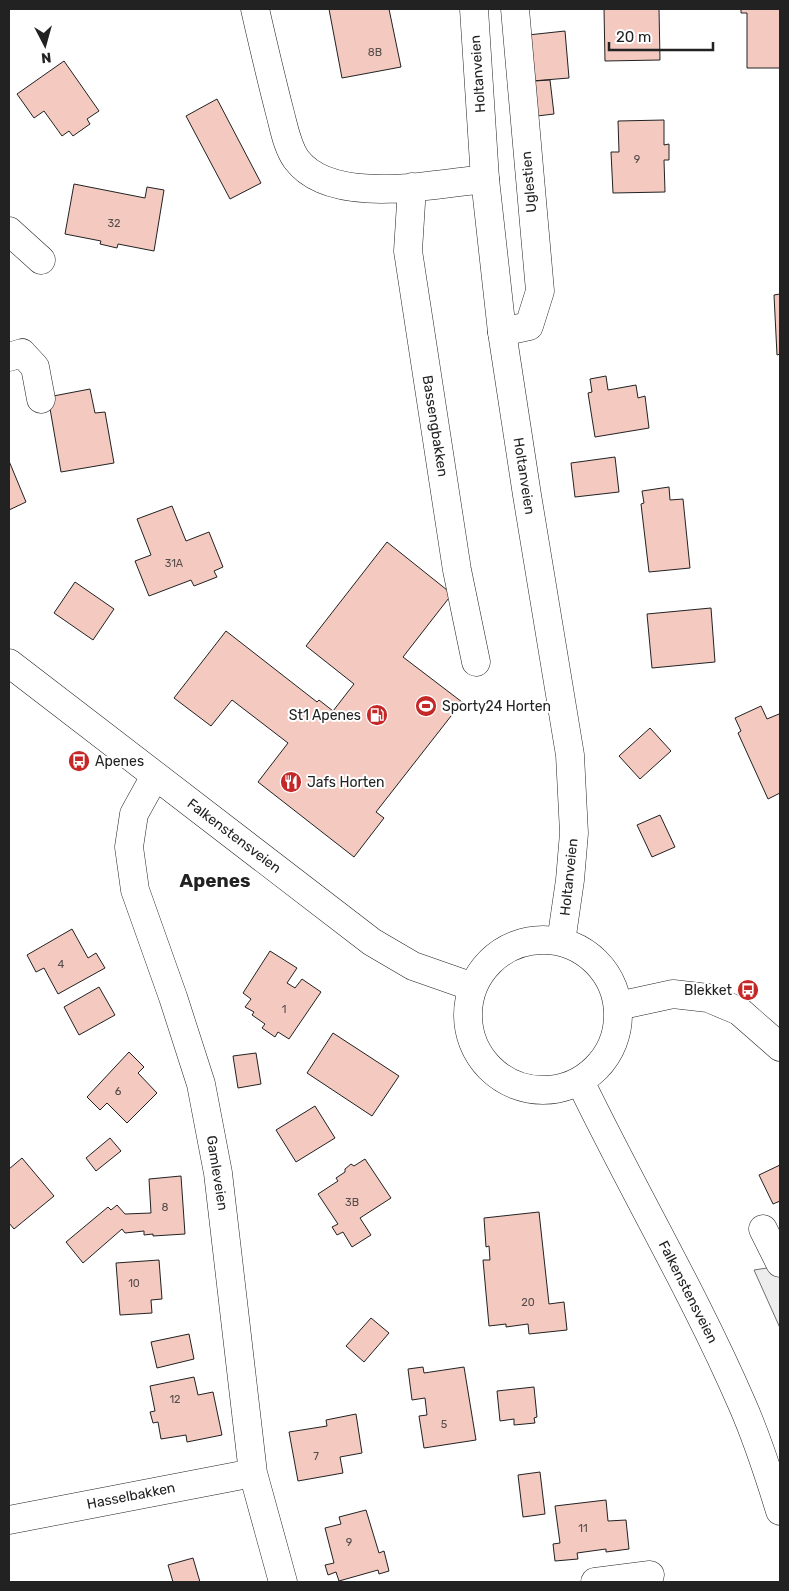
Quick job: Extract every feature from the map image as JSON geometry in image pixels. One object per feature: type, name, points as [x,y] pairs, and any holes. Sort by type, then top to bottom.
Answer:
[{"type":"main road","points":[[255,9],[287,139],[295,158],[310,174],[342,186],[372,189],[412,188],[485,179]]},
{"type":"main road","name":"Holtanveien","points":[[474,9],[485,179],[502,332],[570,754],[574,833],[562,942]]},
{"type":"main road","name":"Uglestien","points":[[502,332],[529,326],[540,291],[515,9]]},
{"type":"main road","name":"Bassengbakken","points":[[412,188],[408,252],[457,570],[476,662]]},
{"type":"main road","points":[[9,231],[41,260]]},
{"type":"main road","points":[[9,357],[22,353],[35,367],[41,399]]},
{"type":"main road","name":"Falkenstensveien","points":[[9,663],[372,942],[413,966],[473,987]]},
{"type":"main road","name":"Gamleveien","points":[[155,776],[134,814],[129,847],[133,881],[202,1084],[218,1173],[253,1473],[284,1582]]},
{"type":"main road","points":[[540,940],[562,942],[589,955],[608,978],[618,1006],[617,1028],[610,1049],[597,1067],[580,1081],[558,1089],[535,1090],[512,1084],[493,1072],[478,1054],[469,1032],[467,1009],[473,987],[483,968],[499,953],[526,942],[540,940]]},
{"type":"main road","points":[[618,1006],[673,994],[708,998],[739,1011],[780,1047]]},
{"type":"main road","name":"Falkenstensveien","points":[[580,1081],[611,1145],[710,1334],[742,1405],[766,1467],[780,1511]]},
{"type":"main road","points":[[763,1229],[780,1263]]},
{"type":"main road","name":"Hasselbakken","points":[[9,1520],[253,1473]]},
{"type":"main road","points":[[595,1582],[650,1576]]},
{"type":"shaded area","points":[[780,1266],[780,1328],[754,1270]]},
{"type":"building","points":[[329,9],[389,9],[401,67],[342,78]]},
{"type":"building","points":[[604,9],[659,9],[660,60],[605,61]]},
{"type":"building","points":[[741,9],[780,9],[780,68],[747,68],[747,13],[741,13]]},
{"type":"building","points":[[565,31],[569,78],[532,81],[528,35]]},
{"type":"building","points":[[64,61],[99,111],[87,119],[90,124],[73,136],[69,131],[62,136],[44,111],[34,118],[17,94]]},
{"type":"building","points":[[550,80],[554,114],[537,116],[534,81]]},
{"type":"building","points":[[217,99],[261,183],[230,199],[186,116]]},
{"type":"building","points":[[664,120],[664,145],[669,144],[669,160],[664,160],[665,192],[613,193],[611,152],[619,152],[618,121]]},
{"type":"building","points":[[74,184],[145,198],[147,187],[164,190],[154,251],[118,244],[117,248],[100,244],[101,241],[65,234]]},
{"type":"building","points":[[780,294],[780,354],[777,355],[774,295]]},
{"type":"building","points":[[606,376],[608,390],[636,385],[638,398],[645,396],[649,428],[595,437],[588,393],[592,392],[590,379]]},
{"type":"building","points":[[90,389],[95,413],[105,412],[114,463],[61,472],[48,397]]},
{"type":"building","points":[[615,457],[619,492],[575,497],[571,463]]},
{"type":"building","points":[[9,461],[26,502],[9,510]]},
{"type":"building","points":[[669,487],[670,500],[683,499],[690,568],[649,572],[641,504],[644,503],[642,491]]},
{"type":"building","points":[[172,506],[186,541],[209,532],[223,567],[214,571],[217,577],[194,586],[191,580],[149,596],[135,561],[151,555],[137,519]]},
{"type":"building","points":[[387,542],[452,594],[403,657],[462,702],[376,812],[384,818],[354,857],[258,782],[288,743],[232,700],[211,726],[174,698],[226,631],[317,702],[319,700],[333,711],[354,684],[306,646]]},
{"type":"building","points":[[75,582],[114,609],[93,640],[54,613]]},
{"type":"building","points":[[711,608],[715,662],[652,668],[647,614]]},
{"type":"building","points":[[761,706],[767,719],[779,714],[780,717],[780,793],[768,799],[738,733],[741,731],[735,718]]},
{"type":"building","points":[[650,728],[671,751],[640,779],[619,756]]},
{"type":"building","points":[[660,815],[675,847],[652,857],[637,825]]},
{"type":"building","points":[[72,929],[88,958],[96,953],[105,968],[58,994],[44,968],[36,972],[27,955]]},
{"type":"building","points":[[270,951],[297,968],[287,983],[295,988],[302,979],[321,992],[289,1039],[278,1032],[275,1037],[262,1028],[265,1024],[252,1015],[254,1012],[245,1007],[251,999],[243,993]]},
{"type":"building","points":[[99,987],[115,1015],[79,1035],[64,1007]]},
{"type":"building","points":[[333,1033],[399,1076],[372,1116],[307,1073]]},
{"type":"building","points":[[129,1052],[144,1067],[138,1073],[157,1093],[127,1123],[107,1103],[100,1110],[87,1097]]},
{"type":"building","points":[[256,1053],[261,1084],[238,1088],[233,1056]]},
{"type":"building","points":[[315,1106],[335,1138],[296,1162],[276,1130]]},
{"type":"building","points":[[110,1138],[121,1151],[96,1171],[86,1158]]},
{"type":"building","points":[[22,1158],[54,1196],[14,1229],[9,1223],[9,1169]]},
{"type":"building","points":[[365,1159],[391,1198],[360,1218],[371,1235],[352,1247],[343,1232],[337,1235],[332,1227],[338,1224],[318,1194],[338,1181],[336,1178],[345,1172],[345,1169],[351,1164],[354,1166]]},
{"type":"building","points":[[780,1165],[780,1201],[773,1204],[759,1175]]},
{"type":"building","points":[[181,1176],[185,1234],[153,1236],[153,1234],[144,1235],[144,1231],[125,1233],[122,1229],[83,1263],[66,1242],[108,1207],[111,1210],[117,1205],[125,1214],[151,1213],[149,1179]]},
{"type":"building","points":[[539,1212],[549,1304],[564,1302],[567,1330],[529,1334],[528,1324],[506,1327],[506,1324],[489,1326],[483,1260],[490,1260],[489,1246],[486,1247],[484,1218]]},
{"type":"building","points":[[159,1260],[162,1299],[151,1300],[152,1313],[120,1315],[116,1263]]},
{"type":"building","points":[[371,1318],[389,1333],[364,1362],[346,1346]]},
{"type":"building","points":[[189,1334],[194,1359],[157,1368],[151,1342]]},
{"type":"building","points":[[423,1367],[424,1373],[464,1367],[476,1440],[424,1448],[419,1416],[427,1415],[425,1398],[412,1400],[408,1369]]},
{"type":"building","points":[[194,1377],[198,1395],[213,1392],[222,1435],[187,1442],[186,1435],[161,1439],[158,1422],[153,1423],[150,1412],[155,1411],[150,1386]]},
{"type":"building","points":[[534,1387],[537,1417],[534,1418],[535,1423],[514,1425],[514,1419],[500,1421],[497,1391]]},
{"type":"building","points":[[356,1414],[362,1453],[340,1457],[343,1473],[298,1481],[289,1432],[327,1426],[326,1420]]},
{"type":"building","points":[[540,1472],[545,1514],[523,1517],[518,1475]]},
{"type":"building","points":[[606,1500],[608,1521],[626,1520],[629,1549],[606,1552],[606,1549],[577,1553],[578,1559],[555,1561],[553,1544],[560,1543],[555,1506]]},
{"type":"building","points":[[366,1510],[379,1553],[384,1551],[389,1571],[379,1574],[378,1570],[339,1581],[336,1572],[328,1575],[325,1565],[334,1563],[325,1528],[341,1524],[339,1517]]},
{"type":"building","points":[[193,1558],[200,1582],[173,1582],[168,1565]]},
{"type":"place","name":"Sporty24 Horten","points":[[426,706]]},
{"type":"place","name":"St1 Apenes","points":[[377,715]]},
{"type":"place","name":"Apenes","points":[[79,761]]},
{"type":"place","name":"Jafs Horten","points":[[291,782]]},
{"type":"place","name":"Blekket","points":[[748,990]]},
{"type":"district","name":"Apenes","points":[[215,880]]}]
